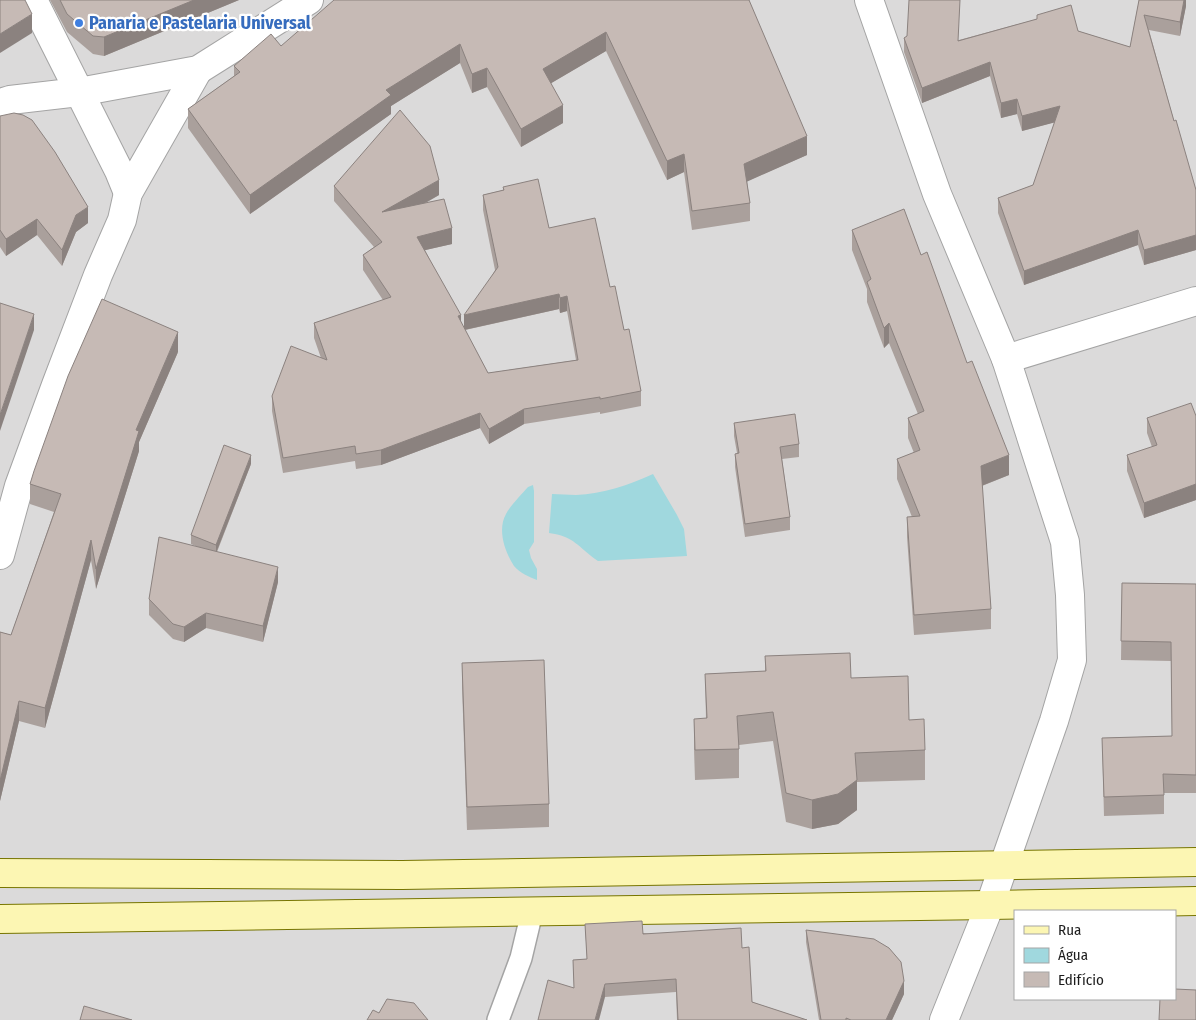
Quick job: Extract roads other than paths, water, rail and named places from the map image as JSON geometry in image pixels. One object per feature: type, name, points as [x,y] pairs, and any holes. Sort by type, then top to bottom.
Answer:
[{"type":"street","points":[[33,0],[119,171],[128,193]]},
{"type":"street","points":[[0,103],[10,100],[79,92],[198,70],[309,0]]},
{"type":"street","points":[[869,0],[938,194],[1006,359],[1064,542],[1070,595],[1072,660],[1054,721],[990,905],[944,1020]]},
{"type":"street","points":[[0,555],[19,486],[84,312],[122,220],[128,193],[198,70]]},
{"type":"street","points":[[1006,359],[1196,300]]},
{"type":"street","points":[[0,873],[402,875],[1196,862]]},
{"type":"street","points":[[0,919],[1196,901]]},
{"type":"lane","points":[[498,1020],[521,958],[532,912]]},
{"type":"water","points":[[653,474],[684,529],[687,556],[598,561],[570,539],[549,533],[552,494],[576,495],[596,493],[625,485]]},
{"type":"water","points":[[533,485],[534,542],[529,550],[537,569],[537,580],[522,573],[514,566],[505,548],[502,534],[503,520],[508,511],[528,487]]},
{"type":"place","name":"Panaria e Pastelaria Universal","points":[[79,23]]}]
